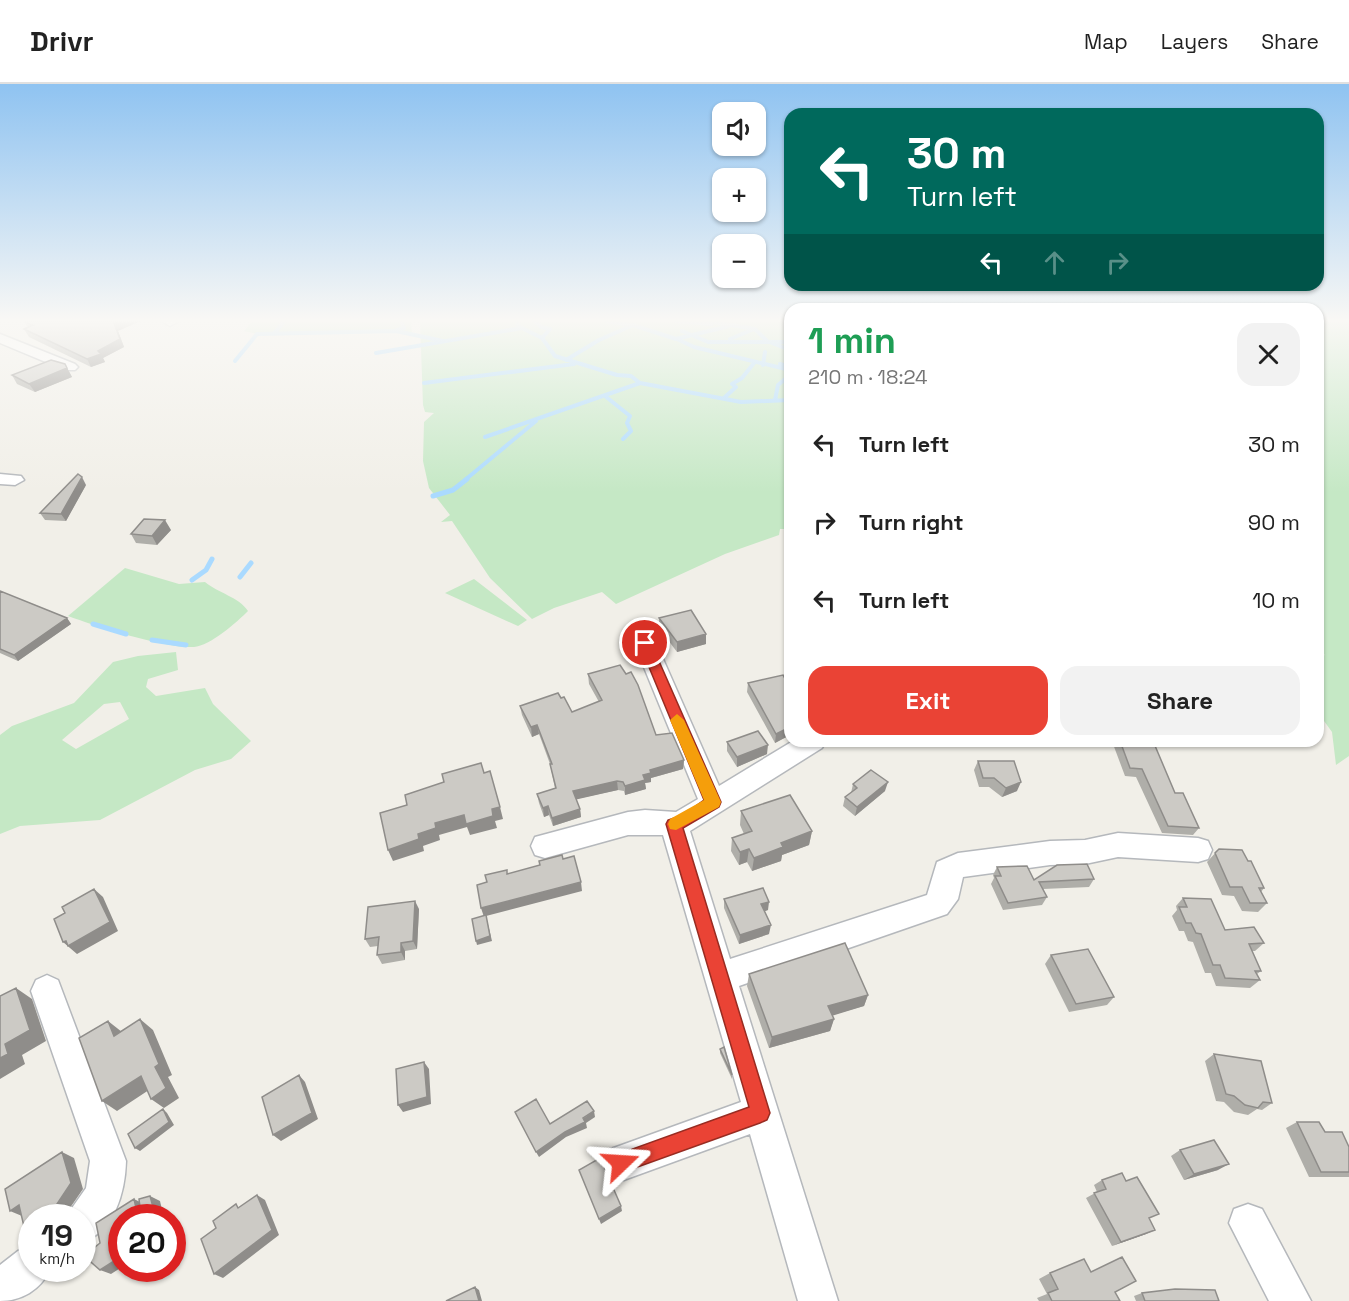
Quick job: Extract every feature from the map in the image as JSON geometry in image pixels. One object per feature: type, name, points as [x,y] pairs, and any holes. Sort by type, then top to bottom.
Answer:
[{"type":"street","points":[[645,643],[713,802]]},
{"type":"street","points":[[545,846],[632,822],[652,820],[674,824],[688,819],[803,747]]},
{"type":"street","points":[[674,824],[818,1301]]},
{"type":"street","points":[[719,978],[937,905],[943,899],[947,872],[957,866],[1050,853],[1085,852],[1118,845],[1198,850]]},
{"type":"street","points":[[46,991],[108,1161],[107,1186],[100,1205],[96,1209]]},
{"type":"street","points":[[621,1163],[760,1113]]},
{"type":"street","points":[[1248,1223],[1291,1301]]},
{"type":"street","points":[[0,1290],[18,1276]]},
{"type":"green space","points":[[422,378],[784,378],[784,529],[780,529],[779,535],[725,554],[616,604],[602,592],[554,608],[532,619],[490,578],[452,521],[441,522],[450,515],[429,488],[423,461],[424,422],[434,413],[425,412]]},
{"type":"green space","points":[[1324,378],[1349,378],[1349,756],[1336,765],[1332,732],[1324,721]]},
{"type":"green space","points":[[125,568],[179,584],[205,582],[239,602],[248,611],[215,638],[194,647],[149,641],[68,616]]},
{"type":"green space","points":[[474,579],[527,620],[518,626],[445,593]]},
{"type":"green space","points":[[176,652],[178,670],[148,679],[146,687],[156,696],[205,688],[213,704],[251,741],[231,759],[195,770],[100,820],[20,826],[0,834],[0,735],[12,726],[74,703],[113,662],[138,656]],"holes":[[[120,702],[129,719],[76,749],[62,740],[104,704]]]},
{"type":"building","points":[[17,378],[44,378],[29,384]]},
{"type":"building","points":[[78,474],[82,477],[61,514],[40,513]]},
{"type":"building","points":[[144,519],[165,520],[152,536],[131,534]]},
{"type":"building","points":[[0,591],[67,618],[14,655],[0,649]]},
{"type":"building","points":[[691,610],[706,634],[677,642],[659,618]]},
{"type":"building","points":[[620,665],[626,674],[631,672],[638,685],[656,735],[672,733],[684,760],[650,770],[651,773],[643,775],[645,780],[625,786],[623,782],[617,781],[573,791],[580,809],[552,818],[548,806],[543,808],[537,794],[556,788],[550,764],[552,764],[537,725],[531,727],[520,706],[558,693],[561,698],[564,697],[572,712],[602,700],[588,674]]},
{"type":"building","points":[[783,675],[784,730],[776,734],[748,683]]},
{"type":"building","points":[[758,731],[768,745],[737,757],[727,742]]},
{"type":"building","points":[[1122,747],[1156,747],[1175,793],[1183,793],[1199,828],[1168,826],[1142,769],[1130,768]]},
{"type":"building","points":[[978,761],[1014,761],[1021,782],[1006,788],[994,778],[983,778]]},
{"type":"building","points":[[481,763],[484,773],[490,771],[500,807],[492,809],[493,816],[466,824],[464,815],[435,823],[436,828],[418,834],[419,839],[388,850],[380,813],[407,805],[405,795],[444,782],[442,774]]},
{"type":"building","points":[[871,770],[888,782],[857,807],[845,797],[857,788],[853,784]]},
{"type":"building","points":[[790,795],[812,831],[781,843],[783,847],[754,858],[749,849],[740,852],[732,838],[752,831],[741,811]]},
{"type":"building","points":[[1219,849],[1242,850],[1248,861],[1251,861],[1264,888],[1259,888],[1267,903],[1250,903],[1242,887],[1230,887],[1215,853]]},
{"type":"building","points":[[562,855],[563,859],[574,856],[581,882],[481,908],[477,885],[487,882],[485,875],[507,870],[507,874],[540,865],[539,861]]},
{"type":"building","points":[[1087,864],[1094,879],[1039,882],[1047,897],[1008,903],[995,876],[1001,876],[997,867],[1027,866],[1034,880],[1057,865]]},
{"type":"building","points":[[763,888],[769,902],[761,904],[771,925],[740,935],[724,899]]},
{"type":"building","points":[[94,889],[110,922],[68,946],[66,941],[63,942],[54,919],[65,913],[62,907]]},
{"type":"building","points":[[1183,898],[1211,899],[1225,930],[1254,927],[1264,943],[1249,944],[1261,971],[1255,971],[1260,980],[1225,978],[1220,965],[1213,965],[1201,934],[1196,933],[1191,923],[1186,923],[1179,907],[1187,907]]},
{"type":"building","points":[[415,901],[413,941],[401,943],[401,952],[377,955],[379,937],[365,939],[368,907]]},
{"type":"building","points":[[486,915],[490,936],[476,941],[472,919]]},
{"type":"building","points":[[845,943],[868,995],[828,1006],[834,1019],[772,1037],[749,974]]},
{"type":"building","points":[[1088,949],[1114,997],[1076,1004],[1051,955]]},
{"type":"building","points":[[16,988],[30,1030],[5,1044],[8,1054],[0,1058],[0,996]]},
{"type":"building","points":[[140,1019],[159,1064],[155,1067],[166,1088],[151,1099],[141,1076],[102,1101],[79,1038],[108,1021],[114,1036]]},
{"type":"building","points":[[724,1047],[732,1075],[720,1049]]},
{"type":"building","points":[[1214,1054],[1261,1061],[1272,1103],[1263,1102],[1258,1108],[1245,1105],[1234,1096],[1226,1094]]},
{"type":"building","points":[[424,1062],[427,1097],[398,1105],[396,1069]]},
{"type":"building","points":[[299,1075],[312,1113],[273,1135],[262,1097]]},
{"type":"building","points":[[536,1099],[550,1124],[587,1101],[594,1111],[583,1118],[585,1122],[565,1132],[536,1152],[515,1112]]},
{"type":"building","points":[[163,1109],[169,1122],[135,1148],[128,1134]]},
{"type":"building","points":[[1297,1122],[1319,1122],[1325,1132],[1342,1132],[1349,1147],[1349,1172],[1321,1172]]},
{"type":"building","points":[[1214,1140],[1229,1164],[1194,1174],[1180,1150]]},
{"type":"building","points":[[62,1152],[71,1183],[57,1204],[18,1204],[10,1211],[5,1189]]},
{"type":"building","points":[[600,1158],[621,1206],[599,1219],[579,1170]]},
{"type":"building","points":[[1122,1173],[1126,1181],[1137,1177],[1159,1214],[1149,1218],[1155,1230],[1121,1242],[1094,1193],[1106,1189],[1102,1180]]},
{"type":"building","points":[[257,1195],[272,1230],[214,1274],[201,1239],[216,1228],[213,1221],[236,1204],[238,1208]]},
{"type":"building","points":[[150,1196],[152,1204],[140,1204],[139,1199]]},
{"type":"building","points":[[134,1199],[135,1204],[126,1204]]},
{"type":"building","points":[[108,1215],[108,1265],[100,1270],[96,1266],[96,1246],[100,1243],[96,1223]]},
{"type":"building","points":[[1122,1257],[1136,1281],[1115,1292],[1120,1301],[1052,1301],[1048,1293],[1058,1289],[1050,1273],[1084,1259],[1091,1272]]},
{"type":"building","points":[[475,1287],[479,1301],[446,1301]]},
{"type":"building","points":[[1175,1289],[1215,1290],[1219,1301],[1145,1301],[1142,1293]]},
{"type":"waterway","points":[[424,383],[465,378]]},
{"type":"waterway","points":[[633,378],[640,383]]},
{"type":"waterway","points":[[725,397],[736,387],[732,384],[742,378]]},
{"type":"waterway","points":[[775,400],[778,385],[784,380]]},
{"type":"waterway","points":[[485,437],[640,383]]},
{"type":"waterway","points":[[640,383],[741,402],[784,400]]},
{"type":"waterway","points":[[605,396],[630,416],[627,423],[631,431],[623,439]]},
{"type":"waterway","points":[[465,480],[536,421]]},
{"type":"waterway","points":[[433,496],[453,490],[467,479]]},
{"type":"waterway","points":[[192,580],[206,570],[212,559]]},
{"type":"waterway","points":[[240,577],[251,563]]},
{"type":"waterway","points":[[93,624],[126,634]]},
{"type":"waterway","points":[[152,640],[186,645]]},
{"type":"slow traffic","points":[[676,824],[688,819],[713,802],[677,720]]},
{"type":"route","points":[[621,1163],[760,1113],[674,824],[681,823],[713,802],[645,643]]}]
